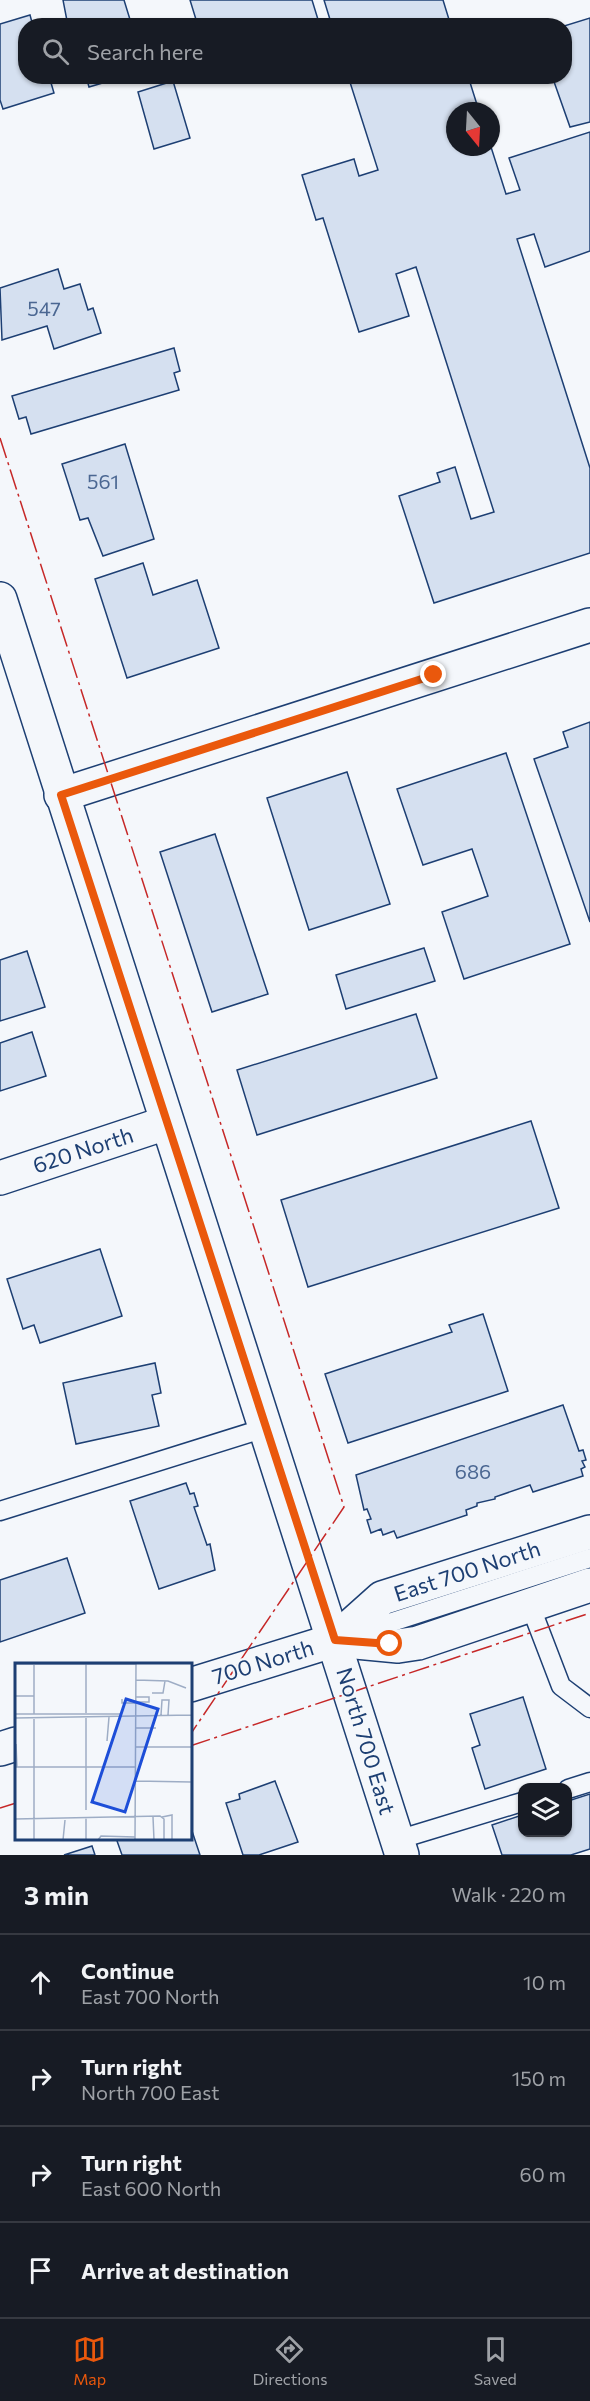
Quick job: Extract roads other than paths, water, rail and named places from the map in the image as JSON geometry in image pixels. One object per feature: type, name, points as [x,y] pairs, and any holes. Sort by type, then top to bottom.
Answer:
[{"type":"street","name":"North 700 East","points":[[0,599],[400,1848]]},
{"type":"street","points":[[61,795],[590,625]]},
{"type":"street","name":"620 North","points":[[0,1178],[166,1123]]},
{"type":"street","name":"East 700 North","points":[[335,1640],[382,1598],[590,1532]]},
{"type":"street","points":[[335,1640],[398,1646],[417,1643],[590,1585]]},
{"type":"street","name":"700 North","points":[[192,1684],[335,1640]]},
{"type":"street","points":[[0,1749],[15,1744]]},
{"type":"lane","points":[[0,1511],[266,1428]]},
{"type":"lane","points":[[335,1640],[590,1558]]},
{"type":"lane","points":[[530,1605],[561,1686],[590,1708]]},
{"type":"lane","points":[[572,1787],[590,1782]]},
{"type":"lane","points":[[400,1848],[518,1804]]}]
